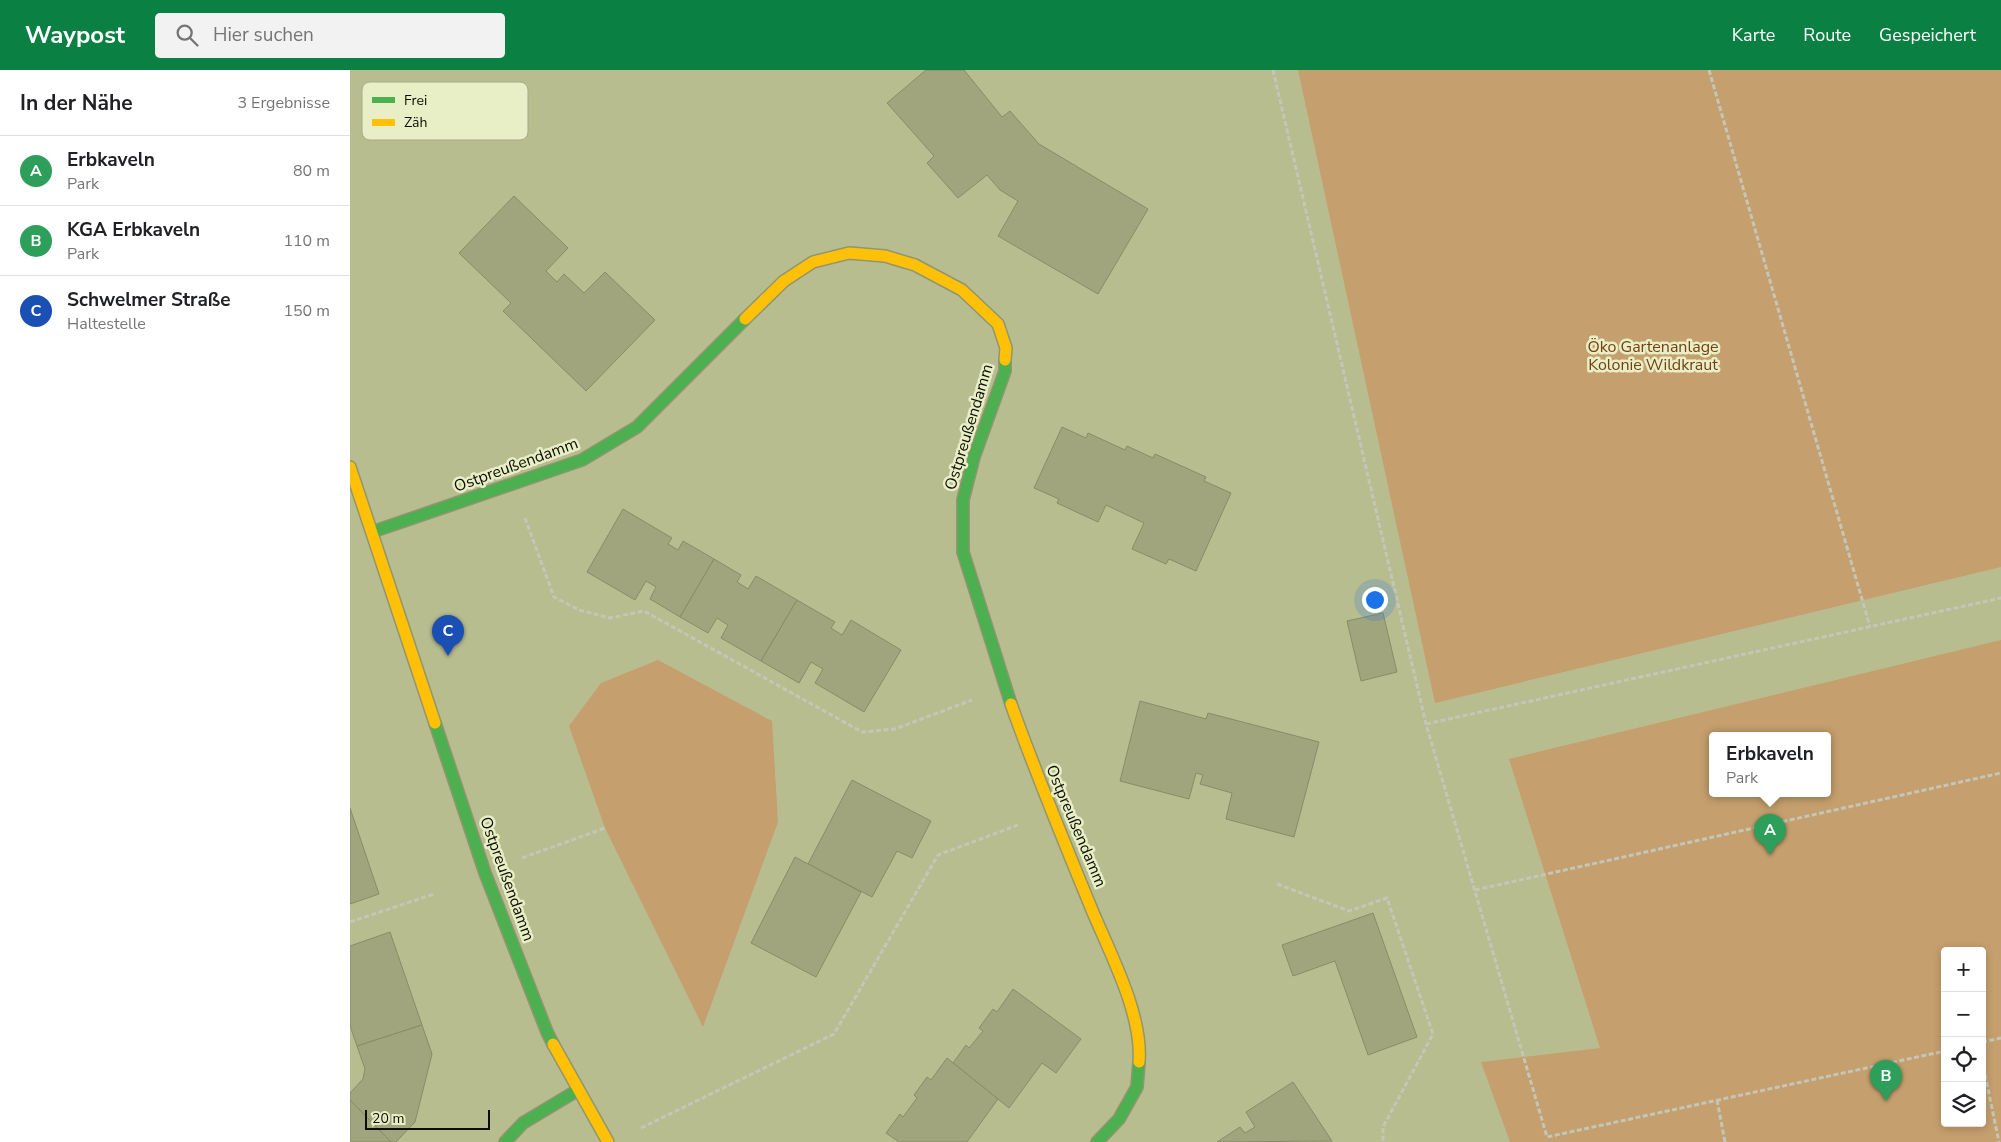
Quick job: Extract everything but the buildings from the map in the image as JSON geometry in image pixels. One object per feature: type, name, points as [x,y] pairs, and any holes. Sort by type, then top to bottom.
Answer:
[{"type":"street","name":"Ostpreußendamm","points":[[372,532],[582,460],[636,427],[784,281],[813,262],[848,253],[885,256],[915,265],[962,290],[998,324],[1006,348],[1006,371],[974,457],[963,500],[963,552],[1005,687],[1031,762],[1130,1004],[1140,1049],[1137,1087],[1119,1119],[1097,1142]]},
{"type":"street","name":"Ostpreußendamm","points":[[350,467],[485,873],[548,1032],[608,1142]]},
{"type":"street","points":[[505,1142],[523,1123],[578,1090]]},
{"type":"path","points":[[1272,70],[1426,724],[1547,1137],[1941,1052]]},
{"type":"path","points":[[1709,70],[1870,627]]},
{"type":"path","points":[[512,485],[554,597],[580,610],[610,618],[644,611],[862,732],[895,729],[1005,687]]},
{"type":"path","points":[[1426,724],[2001,598]]},
{"type":"path","points":[[1474,890],[2001,772]]},
{"type":"path","points":[[639,1129],[834,1034],[938,855],[1052,812]]},
{"type":"path","points":[[522,858],[605,828]]},
{"type":"path","points":[[1277,884],[1349,911],[1387,898],[1433,1034],[1383,1127],[1383,1142]]},
{"type":"path","points":[[350,922],[434,894]]},
{"type":"path","points":[[1986,1041],[2001,1038]]},
{"type":"path","points":[[1986,1079],[1999,1142]]},
{"type":"path","points":[[1717,1100],[1725,1142]]},
{"type":"green space","name":"Öko Gartenanlage Kolonie Wildkraut","points":[[1298,70],[2001,70],[2001,567],[1435,703]]},
{"type":"green space","points":[[2001,640],[2001,1142],[1510,1142],[1481,1062],[1600,1048],[1509,759]]},
{"type":"green space","points":[[658,660],[772,721],[778,822],[703,1027],[605,828],[569,726],[601,683]]},
{"type":"traffic: fast","points":[[372,532],[582,460],[637,427],[745,319]]},
{"type":"traffic: fast","points":[[1005,360],[1005,371],[974,457],[963,500],[963,552],[1011,704]]},
{"type":"traffic: fast","points":[[435,723],[485,873],[553,1044]]},
{"type":"traffic: fast","points":[[1097,1142],[1119,1119],[1137,1087],[1139,1062]]},
{"type":"traffic: fast","points":[[505,1142],[523,1123],[578,1090]]},
{"type":"traffic: slow","points":[[745,319],[784,281],[813,262],[849,253],[885,256],[915,265],[962,290],[998,324],[1006,348],[1005,360]]},
{"type":"traffic: slow","points":[[350,467],[435,723]]},
{"type":"traffic: slow","points":[[1011,704],[1092,910],[1124,984],[1136,1024],[1139,1062]]},
{"type":"traffic: slow","points":[[553,1044],[608,1142]]},
{"type":"place","name":"Schwelmer Straße","points":[[448,656]]},
{"type":"place","name":"Erbkaveln","points":[[1770,855]]},
{"type":"place","name":"KGA Erbkaveln","points":[[1886,1101]]}]
